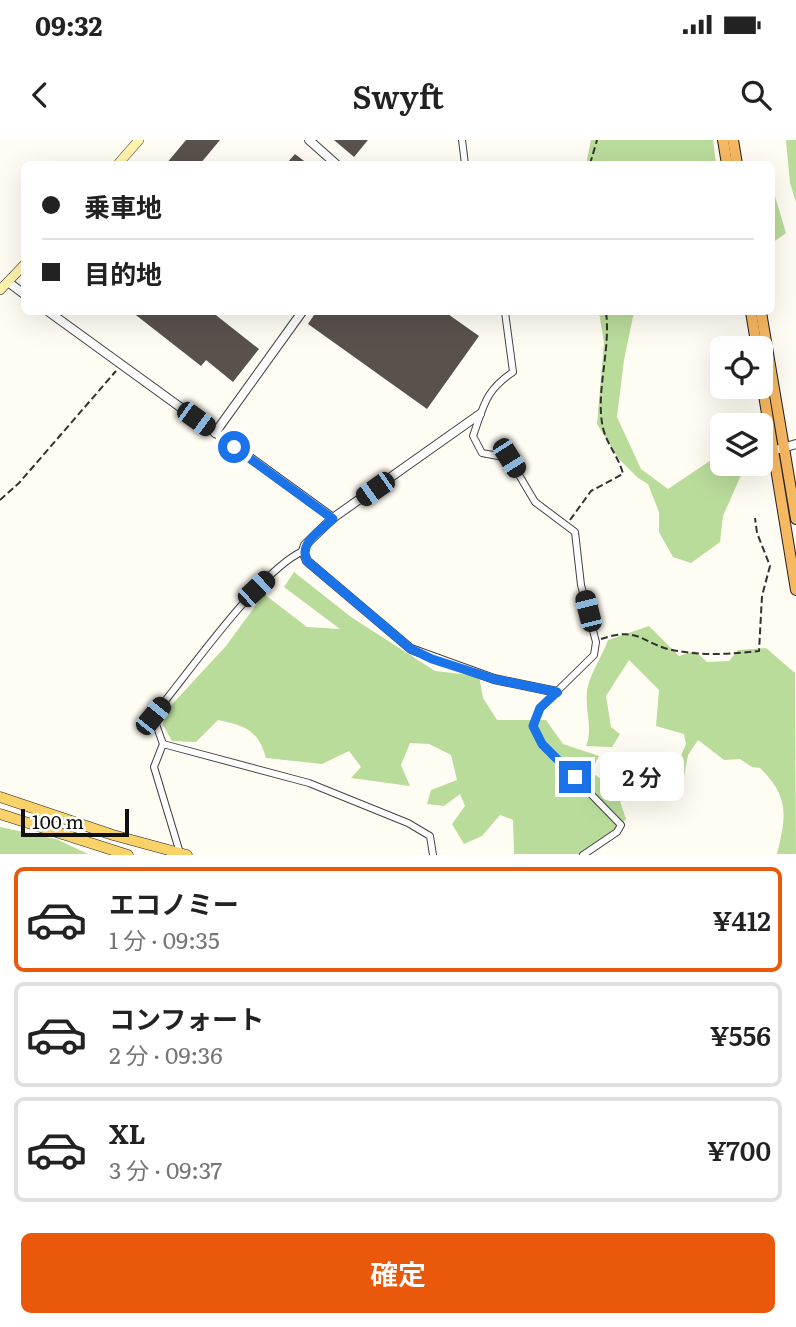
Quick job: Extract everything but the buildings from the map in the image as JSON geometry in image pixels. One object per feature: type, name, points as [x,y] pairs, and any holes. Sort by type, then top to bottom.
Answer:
[{"type":"highway","points":[[723,140],[726,161]]},
{"type":"highway","points":[[733,140],[736,161]]},
{"type":"highway","points":[[752,315],[755,336]]},
{"type":"highway","points":[[762,315],[791,451],[796,519]]},
{"type":"highway","points":[[765,399],[796,590]]},
{"type":"main road","points":[[121,161],[139,140]]},
{"type":"main road","points":[[0,290],[21,268]]},
{"type":"main road","points":[[0,797],[113,835],[183,854]]},
{"type":"main road","points":[[0,814],[128,855]]},
{"type":"street","points":[[309,140],[334,161]]},
{"type":"street","points":[[462,140],[465,161]]},
{"type":"street","points":[[8,282],[21,292]]},
{"type":"street","points":[[53,315],[333,519]]},
{"type":"street","points":[[215,433],[300,315]]},
{"type":"street","points":[[505,315],[513,372],[494,385],[485,398],[472,436],[482,453],[509,458],[536,502],[575,532],[581,584],[596,641],[594,655],[540,708],[533,726],[542,744],[621,825],[617,832],[583,855]]},
{"type":"street","points":[[480,415],[333,519],[305,545],[303,551],[307,561],[411,649],[432,659],[494,679],[557,692]]},
{"type":"street","points":[[774,453],[791,451]]},
{"type":"street","points":[[183,854],[154,767],[163,744],[153,716],[256,589],[291,556],[303,551]]},
{"type":"street","points":[[163,744],[309,783],[408,823],[430,836],[433,855]]},
{"type":"path","points":[[591,161],[597,140]]},
{"type":"path","points":[[565,526],[591,491],[623,474],[610,448],[602,419],[608,343],[606,315]]},
{"type":"path","points":[[0,500],[19,483],[121,365]]},
{"type":"path","points":[[596,641],[626,632],[681,652],[718,654],[759,651],[762,596],[770,566],[757,533],[755,518]]},
{"type":"green space","points":[[591,140],[713,140],[716,161],[587,161]]},
{"type":"green space","points":[[786,140],[796,140],[796,202],[790,183]]},
{"type":"green space","points":[[775,196],[786,233],[775,241]]},
{"type":"green space","points":[[599,315],[633,315],[624,360],[617,417],[641,469],[668,489],[710,461],[710,476],[741,476],[723,516],[720,542],[691,563],[673,557],[659,532],[659,512],[648,484],[618,458],[597,424],[604,343]]},
{"type":"green space","points":[[294,572],[351,617],[435,671],[479,676],[483,698],[497,720],[546,720],[563,744],[599,756],[591,772],[616,789],[626,819],[605,844],[583,854],[514,854],[513,820],[500,815],[482,836],[464,844],[452,824],[465,806],[460,794],[444,806],[427,804],[431,790],[457,780],[451,755],[429,744],[410,743],[401,765],[410,786],[351,778],[361,767],[349,751],[322,764],[266,758],[259,741],[250,731],[218,720],[196,742],[172,741],[163,725],[164,713],[226,646],[264,594],[307,627],[340,629],[284,587]]},
{"type":"green space","points":[[649,626],[679,656],[695,651],[707,662],[729,661],[738,650],[766,648],[795,673],[796,854],[777,854],[783,808],[777,788],[760,768],[752,767],[740,759],[724,760],[698,740],[688,755],[684,777],[673,774],[686,744],[684,734],[656,726],[659,690],[629,660],[606,696],[611,727],[620,734],[612,747],[586,746],[589,732],[588,686],[608,640]]},
{"type":"green space","points":[[0,827],[56,839],[88,854],[0,854]]},
{"type":"route","points":[[234,447],[333,519],[305,545],[303,551],[307,561],[411,649],[432,659],[494,679],[557,692],[540,708],[533,726],[542,744],[575,777]]}]
